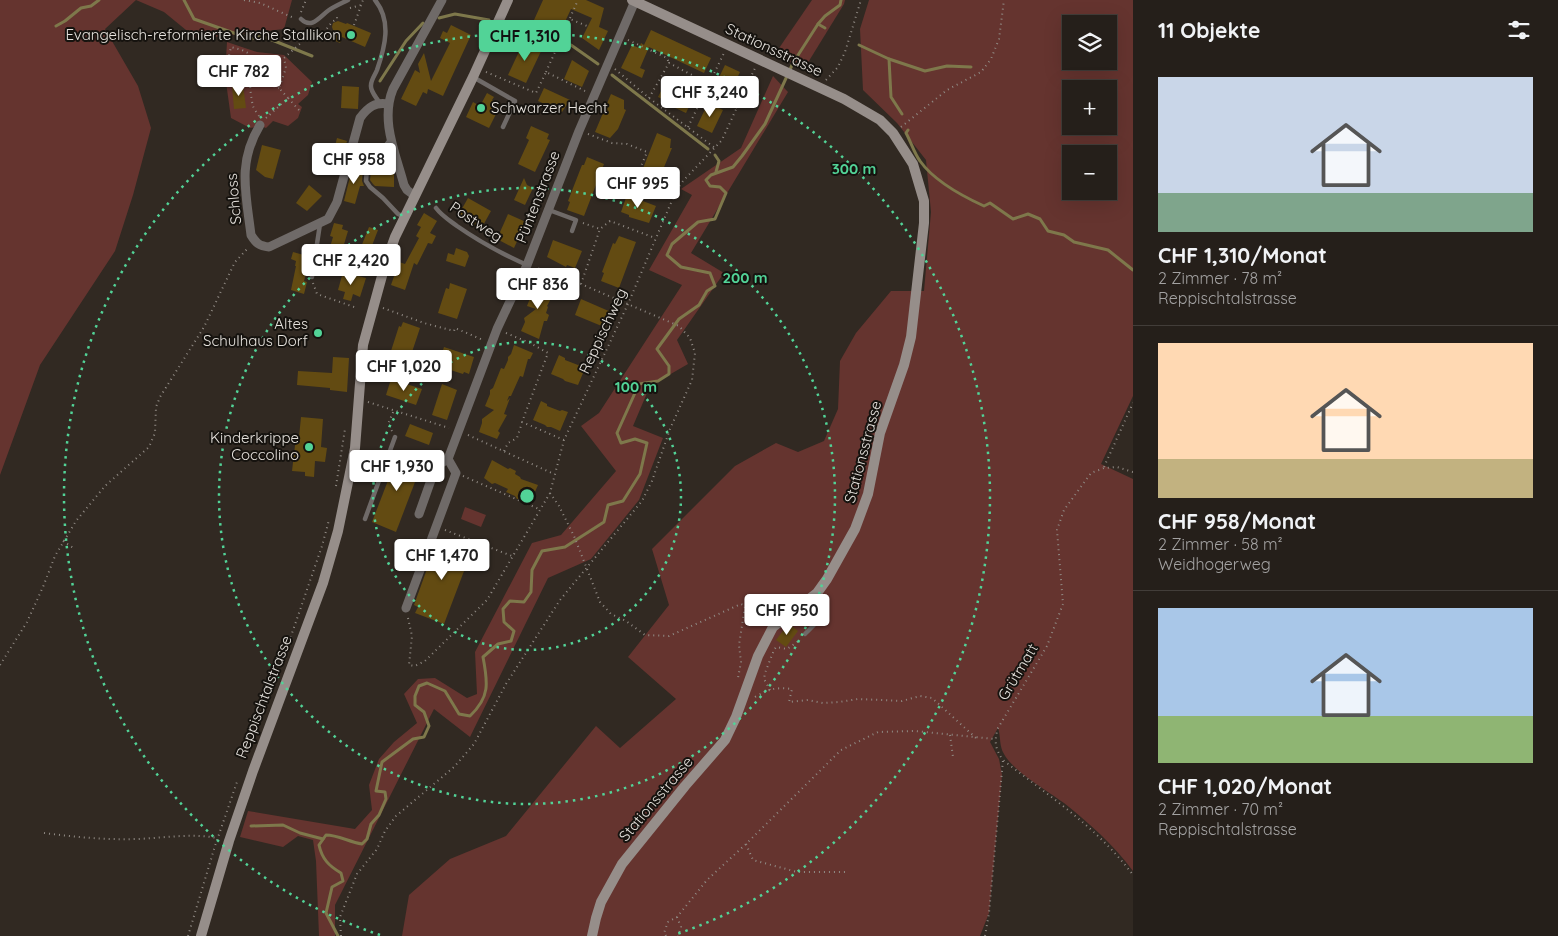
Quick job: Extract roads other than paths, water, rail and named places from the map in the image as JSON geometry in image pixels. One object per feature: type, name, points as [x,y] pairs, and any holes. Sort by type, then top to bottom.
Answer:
[{"type":"street","points":[[320,224],[328,219],[337,202],[360,118],[366,110],[384,103],[442,0]]},
{"type":"street","name":"Reppischtalstrasse","points":[[201,936],[229,841],[323,582],[338,531],[355,448],[363,345],[385,264],[395,237],[508,0]]},
{"type":"street","name":"Püntenstrasse","points":[[419,514],[436,466],[448,459],[497,329],[527,265],[547,209],[633,1]]},
{"type":"street","name":"Stationsstrasse","points":[[592,936],[601,902],[622,864],[725,740],[736,717],[758,656],[773,627],[817,592],[827,579],[863,510],[872,480],[880,433],[904,365],[911,337],[924,223],[924,201],[913,164],[893,133],[880,120],[864,110],[777,68],[633,1]]},
{"type":"street","points":[[384,103],[391,139],[404,185],[415,196]]},
{"type":"street","name":"Schloss","points":[[260,125],[251,139],[247,153],[244,180],[252,235],[255,242],[261,246],[269,247],[288,236],[320,224]]},
{"type":"street","points":[[406,608],[456,473],[448,459]]},
{"type":"lane","points":[[301,19],[307,23],[313,23],[331,9],[348,0]]},
{"type":"lane","points":[[374,0],[384,16],[386,29],[380,59],[371,85],[372,92],[384,103]]},
{"type":"lane","points":[[475,72],[515,101],[503,128]]},
{"type":"lane","points":[[391,139],[380,158],[371,163],[367,168],[366,181],[370,188],[375,190],[398,214],[405,217]]},
{"type":"lane","name":"Postweg","points":[[436,208],[441,214],[481,243],[527,265]]},
{"type":"lane","points":[[547,209],[576,220],[572,231]]},
{"type":"lane","points":[[312,277],[320,224]]},
{"type":"lane","points":[[365,519],[395,437]]},
{"type":"lane","points":[[351,468],[380,477]]},
{"type":"lane","points":[[805,634],[822,617],[824,606],[822,598],[817,592]]},
{"type":"waterway","points":[[56,26],[81,8],[91,6],[99,0]]},
{"type":"waterway","points":[[184,0],[194,19],[251,39],[262,36],[312,56]]},
{"type":"waterway","points":[[338,936],[326,913],[332,887],[343,881],[341,873],[324,858],[319,845],[326,835],[362,844],[367,839],[371,824],[379,815],[386,799],[385,792],[376,791],[382,762],[413,739],[424,737],[429,726],[424,712],[415,705],[415,696],[419,686],[427,683],[445,691],[459,714],[470,716],[477,709],[486,689],[483,657],[498,644],[511,641],[514,631],[504,622],[503,609],[510,601],[524,602],[531,592],[532,570],[542,551],[565,547],[604,522],[608,505],[623,501],[640,474],[647,443],[635,439],[621,443],[617,433],[639,384],[658,381],[669,374],[669,366],[657,349],[679,319],[699,305],[707,291],[715,286],[710,273],[681,267],[667,255],[672,244],[698,222],[715,219],[726,193],[720,187],[710,186],[706,180],[711,175],[733,167],[742,156],[765,124],[793,63],[818,24],[840,5],[841,0]]},
{"type":"waterway","points":[[439,18],[455,14],[489,20]]},
{"type":"waterway","points":[[380,81],[406,41],[423,23]]},
{"type":"waterway","points":[[818,24],[825,28]]},
{"type":"waterway","points":[[519,27],[571,45],[598,64]]},
{"type":"waterway","points":[[859,45],[889,59],[891,97],[902,114]]},
{"type":"waterway","points":[[889,59],[925,71],[947,66],[971,67]]},
{"type":"waterway","points":[[612,75],[708,149]]},
{"type":"waterway","points":[[908,130],[906,133],[920,161],[926,169],[949,188],[984,206],[990,203],[1013,219],[1028,214],[1040,219],[1048,231],[1064,235],[1074,242],[1108,250],[1133,270]]},
{"type":"waterway","points":[[715,155],[719,161],[716,172]]},
{"type":"waterway","points":[[251,826],[283,825],[300,833],[323,839]]},
{"type":"place","name":"Evangelisch-reformierte Kirche Stallikon","points":[[351,35]]},
{"type":"place","name":"Schwarzer Hecht","points":[[481,108]]},
{"type":"place","name":"Altes Schulhaus Dorf","points":[[318,333]]},
{"type":"place","name":"Kinderkrippe Coccolino","points":[[309,447]]}]
